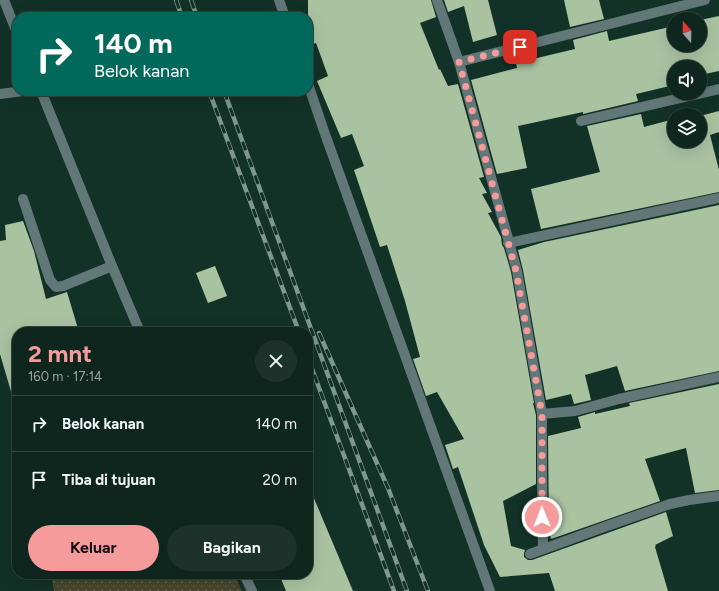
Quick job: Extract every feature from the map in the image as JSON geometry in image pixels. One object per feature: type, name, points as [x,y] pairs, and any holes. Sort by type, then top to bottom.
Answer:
[{"type":"street","points":[[4,0],[12,20]]},
{"type":"street","points":[[279,0],[283,12]]},
{"type":"street","points":[[437,0],[459,62],[516,271],[542,414],[543,549]]},
{"type":"street","points":[[459,62],[705,0]]},
{"type":"street","points":[[581,121],[719,89]]},
{"type":"street","points":[[0,94],[12,92]]},
{"type":"street","points":[[43,96],[138,327]]},
{"type":"street","points":[[312,96],[490,591]]},
{"type":"street","points":[[508,243],[719,198]]},
{"type":"street","points":[[24,199],[50,280],[56,287],[63,286],[112,266]]},
{"type":"street","points":[[542,414],[575,411],[619,399],[719,377]]},
{"type":"street","points":[[530,554],[670,504],[719,496]]},
{"type":"street","points":[[246,579],[252,591]]},
{"type":"green space","points":[[52,579],[236,579],[242,591],[54,591]]},
{"type":"building","points":[[308,0],[431,0],[436,17],[420,23],[439,70],[440,69],[448,86],[458,84],[484,177],[479,178],[487,193],[482,194],[492,212],[488,213],[501,237],[502,245],[511,272],[536,415],[536,484],[503,501],[511,546],[525,550],[524,557],[528,560],[532,560],[666,512],[673,536],[655,545],[655,547],[668,591],[555,591],[549,573],[500,577],[484,545],[458,467],[453,469],[445,445],[464,439],[437,392],[426,396],[413,359],[420,357],[405,301],[387,245],[380,247],[354,170],[364,166],[352,134],[341,138],[317,81],[328,76],[316,43],[313,44],[313,12],[308,12]]},
{"type":"building","points":[[444,0],[488,0],[497,35],[473,42],[464,6],[448,12]]},
{"type":"building","points":[[564,0],[599,0],[604,19],[570,27]]},
{"type":"building","points":[[719,16],[719,71],[707,74],[707,60],[667,60],[667,87],[636,94],[638,101],[583,114],[583,112],[518,126],[527,168],[497,174],[471,80],[517,68],[516,63],[575,49],[573,40],[607,31],[609,41],[667,28],[667,52],[707,52],[707,19]]},
{"type":"building","points":[[719,111],[719,132],[710,135],[719,170],[719,192],[541,229],[531,189],[600,172],[587,126],[641,114],[644,127],[667,121],[667,148],[707,148],[707,114]]},
{"type":"building","points":[[719,205],[719,371],[625,391],[617,366],[585,375],[591,400],[574,404],[571,394],[546,400],[523,270],[518,250],[544,242]]},
{"type":"building","points":[[23,221],[34,251],[46,299],[67,292],[78,327],[12,327],[12,395],[0,354],[0,241],[6,240],[5,225]]},
{"type":"building","points":[[215,266],[227,296],[208,303],[196,273]]},
{"type":"building","points":[[719,384],[719,490],[695,493],[686,448],[645,459],[660,501],[551,539],[549,530],[548,436],[581,428],[578,417],[595,412],[595,414],[630,406],[629,403]]},
{"type":"building","points":[[313,496],[353,591],[286,591],[281,579],[313,579]]},
{"type":"railway","points":[[176,0],[180,12]]},
{"type":"railway","points":[[191,0],[195,12]]},
{"type":"railway","points":[[211,96],[297,327]]},
{"type":"railway","points":[[226,96],[310,327]]},
{"type":"railway","points":[[319,333],[388,488],[428,591]]},
{"type":"railway","points":[[313,334],[407,591]]},
{"type":"railway","points":[[313,372],[394,591]]},
{"type":"route","points":[[520,47],[459,62],[516,271],[542,414],[542,517]]}]
